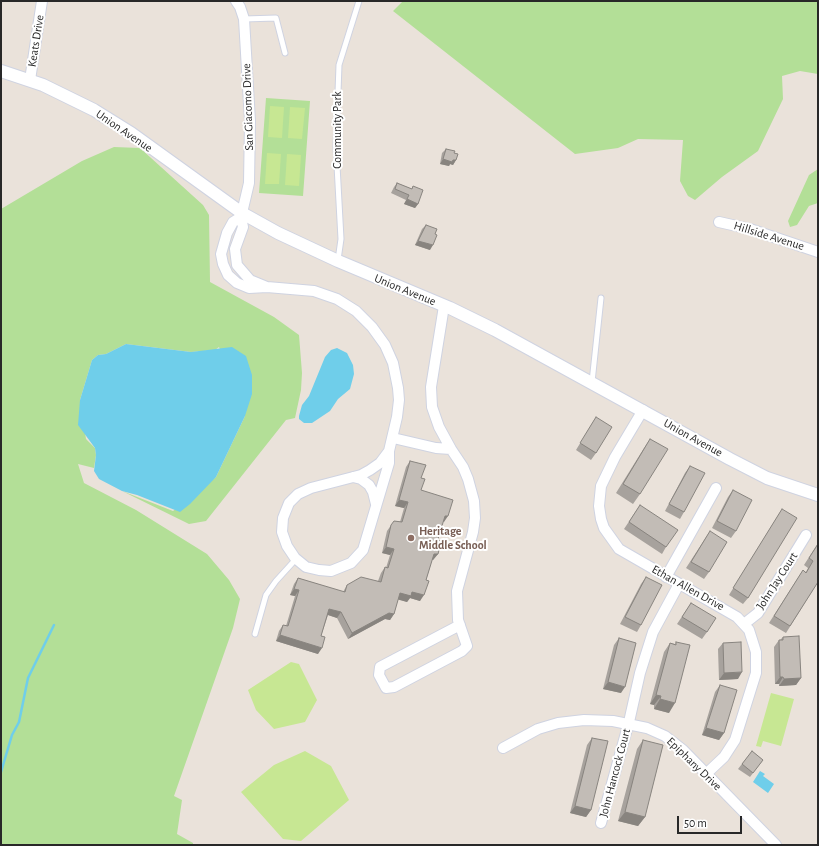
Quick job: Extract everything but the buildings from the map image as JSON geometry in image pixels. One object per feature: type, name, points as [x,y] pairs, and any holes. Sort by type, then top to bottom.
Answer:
[{"type":"street","name":"Keats Drive","points":[[30,80],[42,1]]},
{"type":"street","name":"San Giacomo Drive","points":[[236,1],[240,7],[244,19],[250,160],[249,182],[242,215],[243,227],[235,249],[237,266],[250,280],[267,287]]},
{"type":"street","name":"Union Avenue","points":[[1,71],[30,80],[63,94],[94,110],[130,133],[242,215],[338,261],[444,306],[495,330],[730,459],[767,478],[818,496]]},
{"type":"street","points":[[242,215],[233,222],[227,232],[221,254],[223,264],[228,275],[237,283],[249,288],[300,288],[326,295],[346,305],[372,327],[389,354],[398,388],[399,400],[393,438],[389,451],[389,463],[363,550],[351,563],[331,570],[319,570],[306,566],[296,559],[287,546],[282,532],[283,518],[289,503],[298,494],[311,488],[353,477],[370,470],[380,463],[389,451]]},
{"type":"street","name":"Hillside Avenue","points":[[719,222],[750,229],[818,252]]},
{"type":"street","points":[[444,306],[431,387],[432,407],[439,427],[463,467],[470,487],[475,509],[473,532],[457,591],[460,625],[467,646],[465,649],[394,687],[386,688],[378,675],[380,667],[460,625]]},
{"type":"street","name":"Ethan Allen Drive","points":[[643,410],[615,457],[601,486],[599,506],[601,519],[609,536],[618,548],[737,617],[749,630],[756,652],[756,673],[735,740],[724,757],[706,774]]},
{"type":"street","points":[[393,438],[436,448],[451,449]]},
{"type":"street","points":[[353,477],[361,479],[369,485],[373,492],[376,504]]},
{"type":"street","points":[[666,577],[716,488]]},
{"type":"street","name":"John Jay Court","points":[[744,624],[758,613],[806,535]]},
{"type":"street","name":"John Hancock Court","points":[[601,823],[629,722],[640,673],[653,632],[678,584]]},
{"type":"street","name":"Epiphany Drive","points":[[503,748],[538,729],[558,723],[584,720],[629,722],[656,731],[683,750],[776,845]]},
{"type":"lane","name":"Community Park","points":[[338,261],[341,239],[336,147],[339,65],[359,1]]},
{"type":"lane","points":[[244,19],[276,18],[285,53]]},
{"type":"lane","points":[[592,382],[601,298]]},
{"type":"lane","points":[[255,634],[266,595],[276,581],[296,559]]},
{"type":"green space","points":[[403,1],[818,1],[818,74],[800,71],[782,76],[783,99],[758,151],[722,177],[695,200],[688,196],[680,181],[683,140],[638,139],[618,148],[575,154],[393,11]]},
{"type":"green space","points":[[266,98],[310,101],[303,196],[259,193]]},
{"type":"green space","points":[[270,106],[284,107],[282,138],[268,137]]},
{"type":"green space","points":[[290,107],[305,108],[302,139],[288,138]]},
{"type":"green space","points":[[114,147],[140,148],[203,205],[209,215],[210,282],[274,317],[299,335],[302,373],[301,390],[295,418],[286,420],[206,521],[189,524],[122,491],[173,511],[216,477],[245,416],[219,347],[215,350],[191,352],[126,344],[106,354],[98,355],[92,360],[80,400],[86,439],[95,448],[96,455],[94,468],[78,464],[84,483],[136,510],[207,554],[229,580],[240,599],[233,628],[174,796],[182,800],[177,834],[193,843],[193,845],[1,845],[1,209],[82,161]]},
{"type":"green space","points":[[267,153],[281,154],[279,184],[265,184]]},
{"type":"green space","points":[[287,154],[301,155],[299,186],[285,185]]},
{"type":"green space","points":[[818,169],[818,203],[809,206],[797,225],[790,227],[788,221],[809,175]]},
{"type":"green space","points":[[291,662],[299,664],[317,700],[305,722],[274,729],[256,710],[248,690]]},
{"type":"green space","points":[[771,693],[794,699],[781,746],[763,741],[761,747],[756,746]]},
{"type":"green space","points":[[305,751],[331,766],[349,800],[301,841],[283,839],[241,792],[274,765]]},
{"type":"water","points":[[126,344],[191,352],[232,347],[246,356],[252,375],[252,394],[245,416],[216,477],[190,504],[180,512],[137,495],[122,491],[99,479],[94,471],[96,455],[95,448],[78,425],[80,400],[92,360],[98,355],[106,354]]},
{"type":"water","points":[[337,348],[347,353],[353,365],[354,374],[350,389],[338,399],[330,411],[312,423],[304,423],[299,419],[302,405],[309,396],[325,357],[331,350]]},
{"type":"water","points":[[760,771],[765,774],[763,776],[774,784],[768,793],[753,782]]},
{"type":"waterway","points":[[1,772],[12,735],[19,722],[28,678],[54,625]]},
{"type":"place","name":"Heritage Middle School","points":[[411,538]]}]
